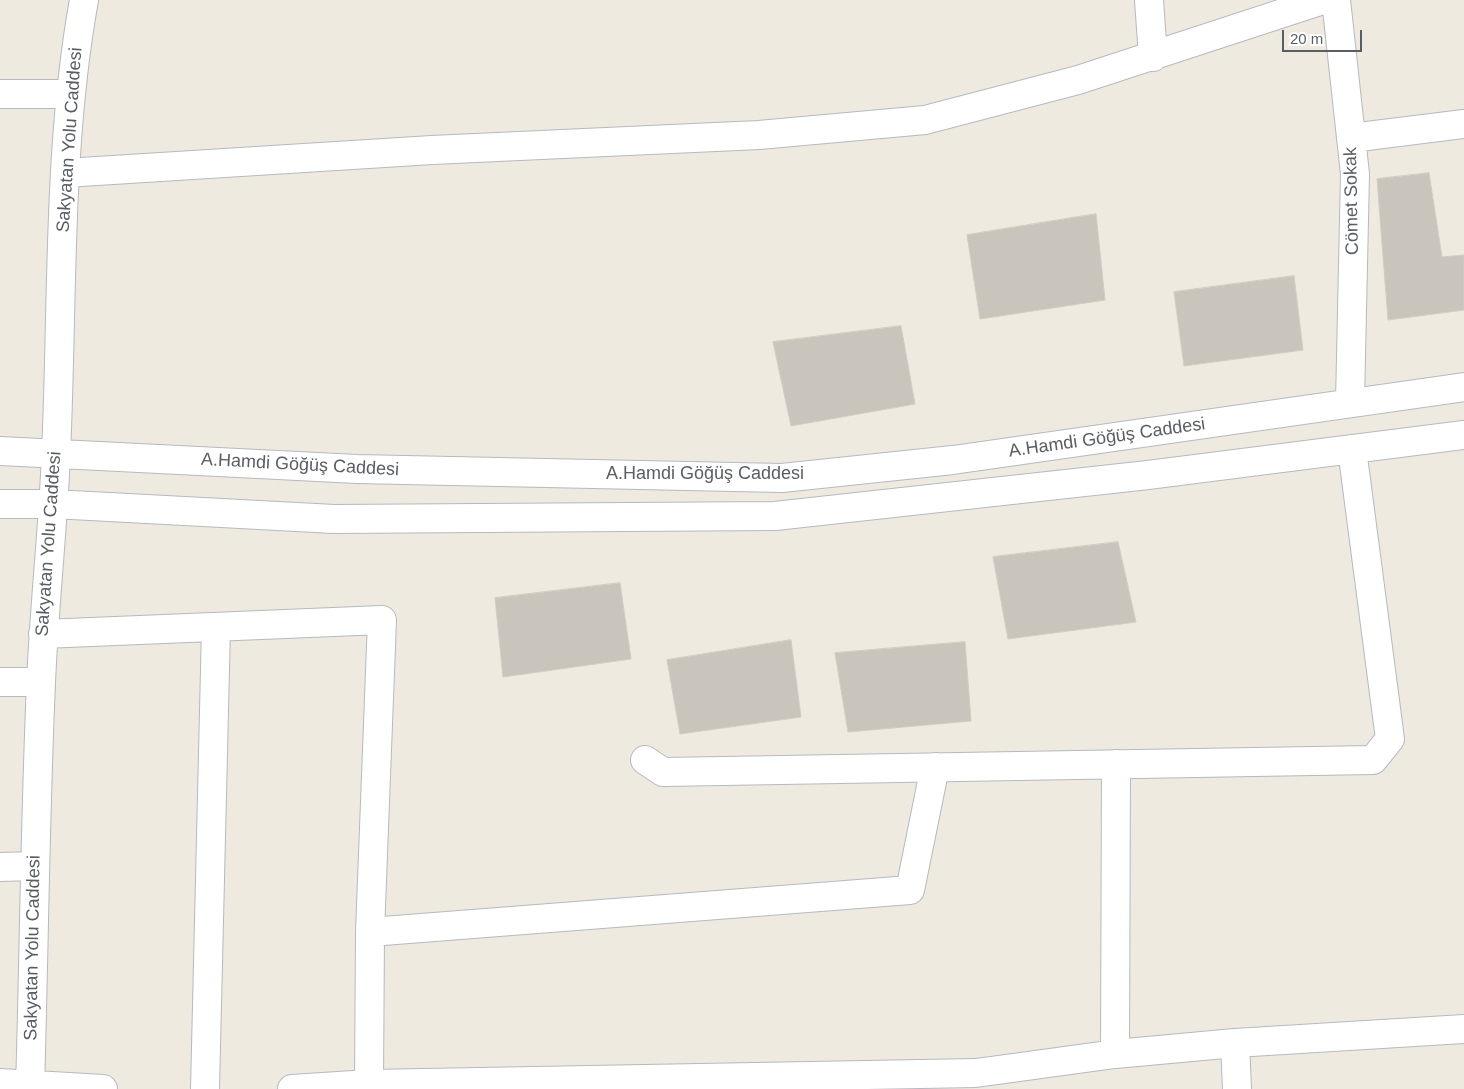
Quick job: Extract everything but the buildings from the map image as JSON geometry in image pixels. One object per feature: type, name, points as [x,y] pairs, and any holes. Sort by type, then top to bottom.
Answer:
[{"type":"street","name":"Sakyatan Yolu Caddesi","points":[[30,1087],[40,682],[54,504],[65,173],[70,94],[84,0]]},
{"type":"street","points":[[1149,0],[1153,57]]},
{"type":"street","points":[[65,173],[432,150],[759,135],[925,120],[1078,80],[1323,0]]},
{"type":"street","name":"Cömet Sokak","points":[[1336,0],[1354,174],[1350,402]]},
{"type":"street","points":[[0,94],[70,94]]},
{"type":"street","points":[[1351,138],[1464,124]]},
{"type":"street","name":"A.Hamdi Göğüş Caddesi","points":[[0,451],[56,452],[357,469],[782,478],[953,460],[1464,387]]},
{"type":"street","points":[[0,504],[54,504],[334,519],[775,516],[1148,475],[1464,435]]},
{"type":"street","points":[[645,760],[663,772],[1373,760],[1390,739],[1352,449]]},
{"type":"street","points":[[43,634],[382,620],[370,932],[369,1084]]},
{"type":"street","points":[[205,1089],[216,626]]},
{"type":"street","points":[[0,682],[40,682]]},
{"type":"street","points":[[1115,1054],[1116,764]]},
{"type":"street","points":[[370,932],[910,890],[935,766]]},
{"type":"street","points":[[0,867],[34,866]]},
{"type":"street","points":[[292,1089],[369,1084],[710,1083],[976,1073],[1115,1054],[1235,1043],[1464,1029]]},
{"type":"street","points":[[1235,1043],[1237,1089]]},
{"type":"street","points":[[0,1083],[30,1087],[103,1089]]}]
